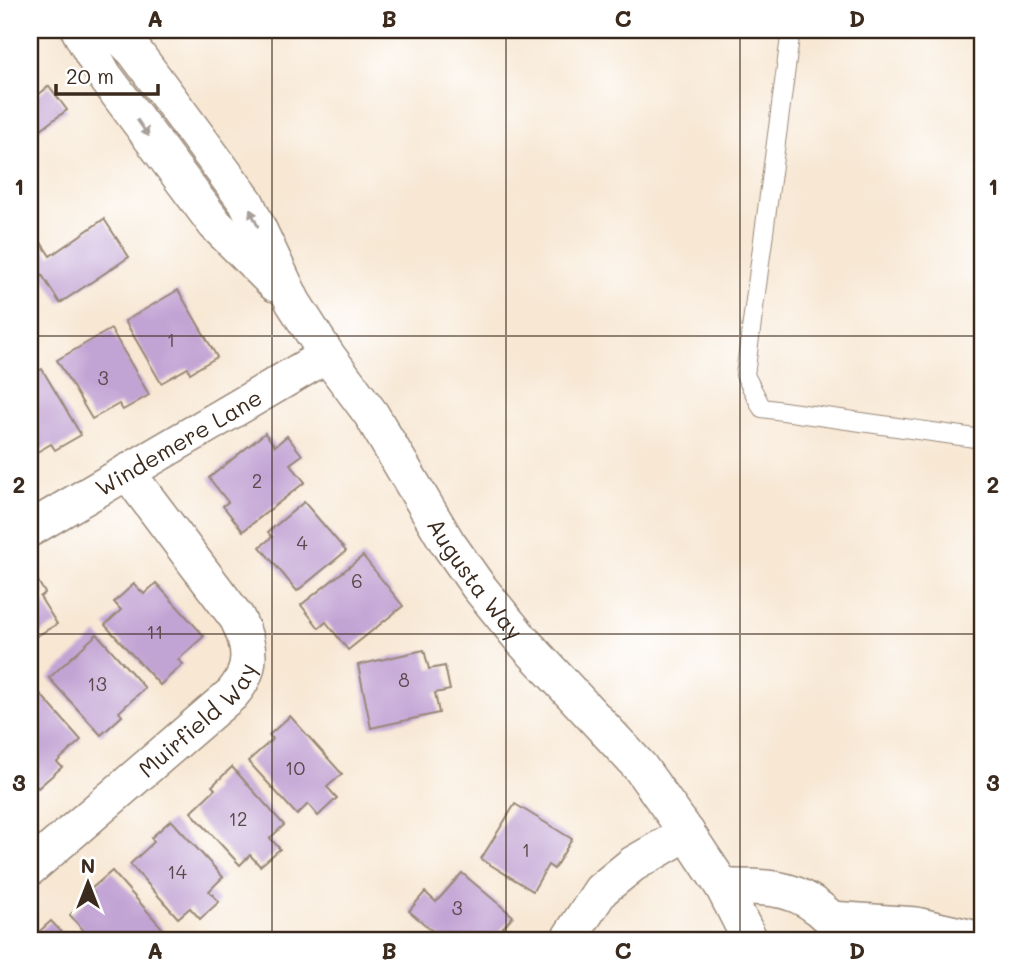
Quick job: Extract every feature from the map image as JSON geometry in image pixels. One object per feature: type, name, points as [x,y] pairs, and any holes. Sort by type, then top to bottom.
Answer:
[{"type":"street","name":"Augusta Way","points":[[79,30],[104,75],[215,224],[293,302]]},
{"type":"street","name":"Augusta Way","points":[[113,30],[135,52],[246,202],[293,302],[327,355],[371,414],[447,541],[478,586],[521,639],[640,767],[723,887],[750,940]]},
{"type":"street","name":"Windemere Lane","points":[[30,529],[327,355]]},
{"type":"street","name":"Muirfield Way","points":[[30,868],[232,694],[244,681],[248,665],[244,632],[237,618],[127,472]]},
{"type":"street","points":[[568,940],[601,890],[633,864],[687,833]]},
{"type":"street","points":[[723,887],[789,891],[813,901],[832,930],[916,925],[982,940]]},
{"type":"lane","points":[[791,30],[745,375],[762,408],[982,439]]},
{"type":"building","points":[[30,84],[38,95],[49,86],[67,110],[30,137]]},
{"type":"building","points":[[104,219],[129,257],[60,303],[40,272],[30,279],[30,226],[50,256]]},
{"type":"building","points":[[178,290],[217,357],[190,373],[188,368],[161,383],[125,321]]},
{"type":"building","points":[[111,329],[149,395],[123,410],[119,404],[92,419],[57,360]]},
{"type":"building","points":[[42,369],[81,435],[55,450],[51,444],[30,456],[30,376]]},
{"type":"building","points":[[265,433],[275,446],[287,436],[302,455],[290,464],[305,482],[243,531],[223,506],[228,502],[209,478]]},
{"type":"building","points":[[304,502],[346,551],[297,591],[260,547],[272,537],[268,532]]},
{"type":"building","points":[[363,556],[403,606],[348,650],[326,622],[319,628],[301,605]]},
{"type":"building","points":[[30,568],[45,593],[40,597],[57,624],[30,640]]},
{"type":"building","points":[[156,583],[204,636],[178,660],[183,664],[160,685],[105,625],[121,610],[114,602],[134,584],[144,594]]},
{"type":"building","points":[[97,634],[145,688],[119,712],[122,716],[101,735],[49,678]]},
{"type":"building","points":[[424,650],[429,669],[445,666],[450,690],[435,693],[439,713],[371,728],[358,665]]},
{"type":"building","points":[[35,688],[81,740],[57,762],[62,767],[38,788],[30,779],[30,693]]},
{"type":"building","points":[[290,716],[342,774],[327,787],[337,798],[318,816],[308,804],[297,815],[248,761],[273,739],[269,735]]},
{"type":"building","points":[[232,767],[284,825],[270,838],[280,849],[260,866],[250,855],[240,865],[191,812],[215,789],[212,786]]},
{"type":"building","points":[[515,804],[572,839],[554,869],[548,865],[533,891],[481,859]]},
{"type":"building","points":[[171,820],[223,877],[209,891],[219,902],[200,919],[190,908],[178,918],[130,864],[154,842],[151,838]]},
{"type":"building","points":[[112,871],[163,929],[151,940],[92,940],[70,915],[94,893],[91,889]]},
{"type":"building","points":[[462,873],[513,916],[492,940],[443,940],[409,911],[425,892],[436,902]]},
{"type":"building","points":[[51,921],[69,940],[30,940]]}]
